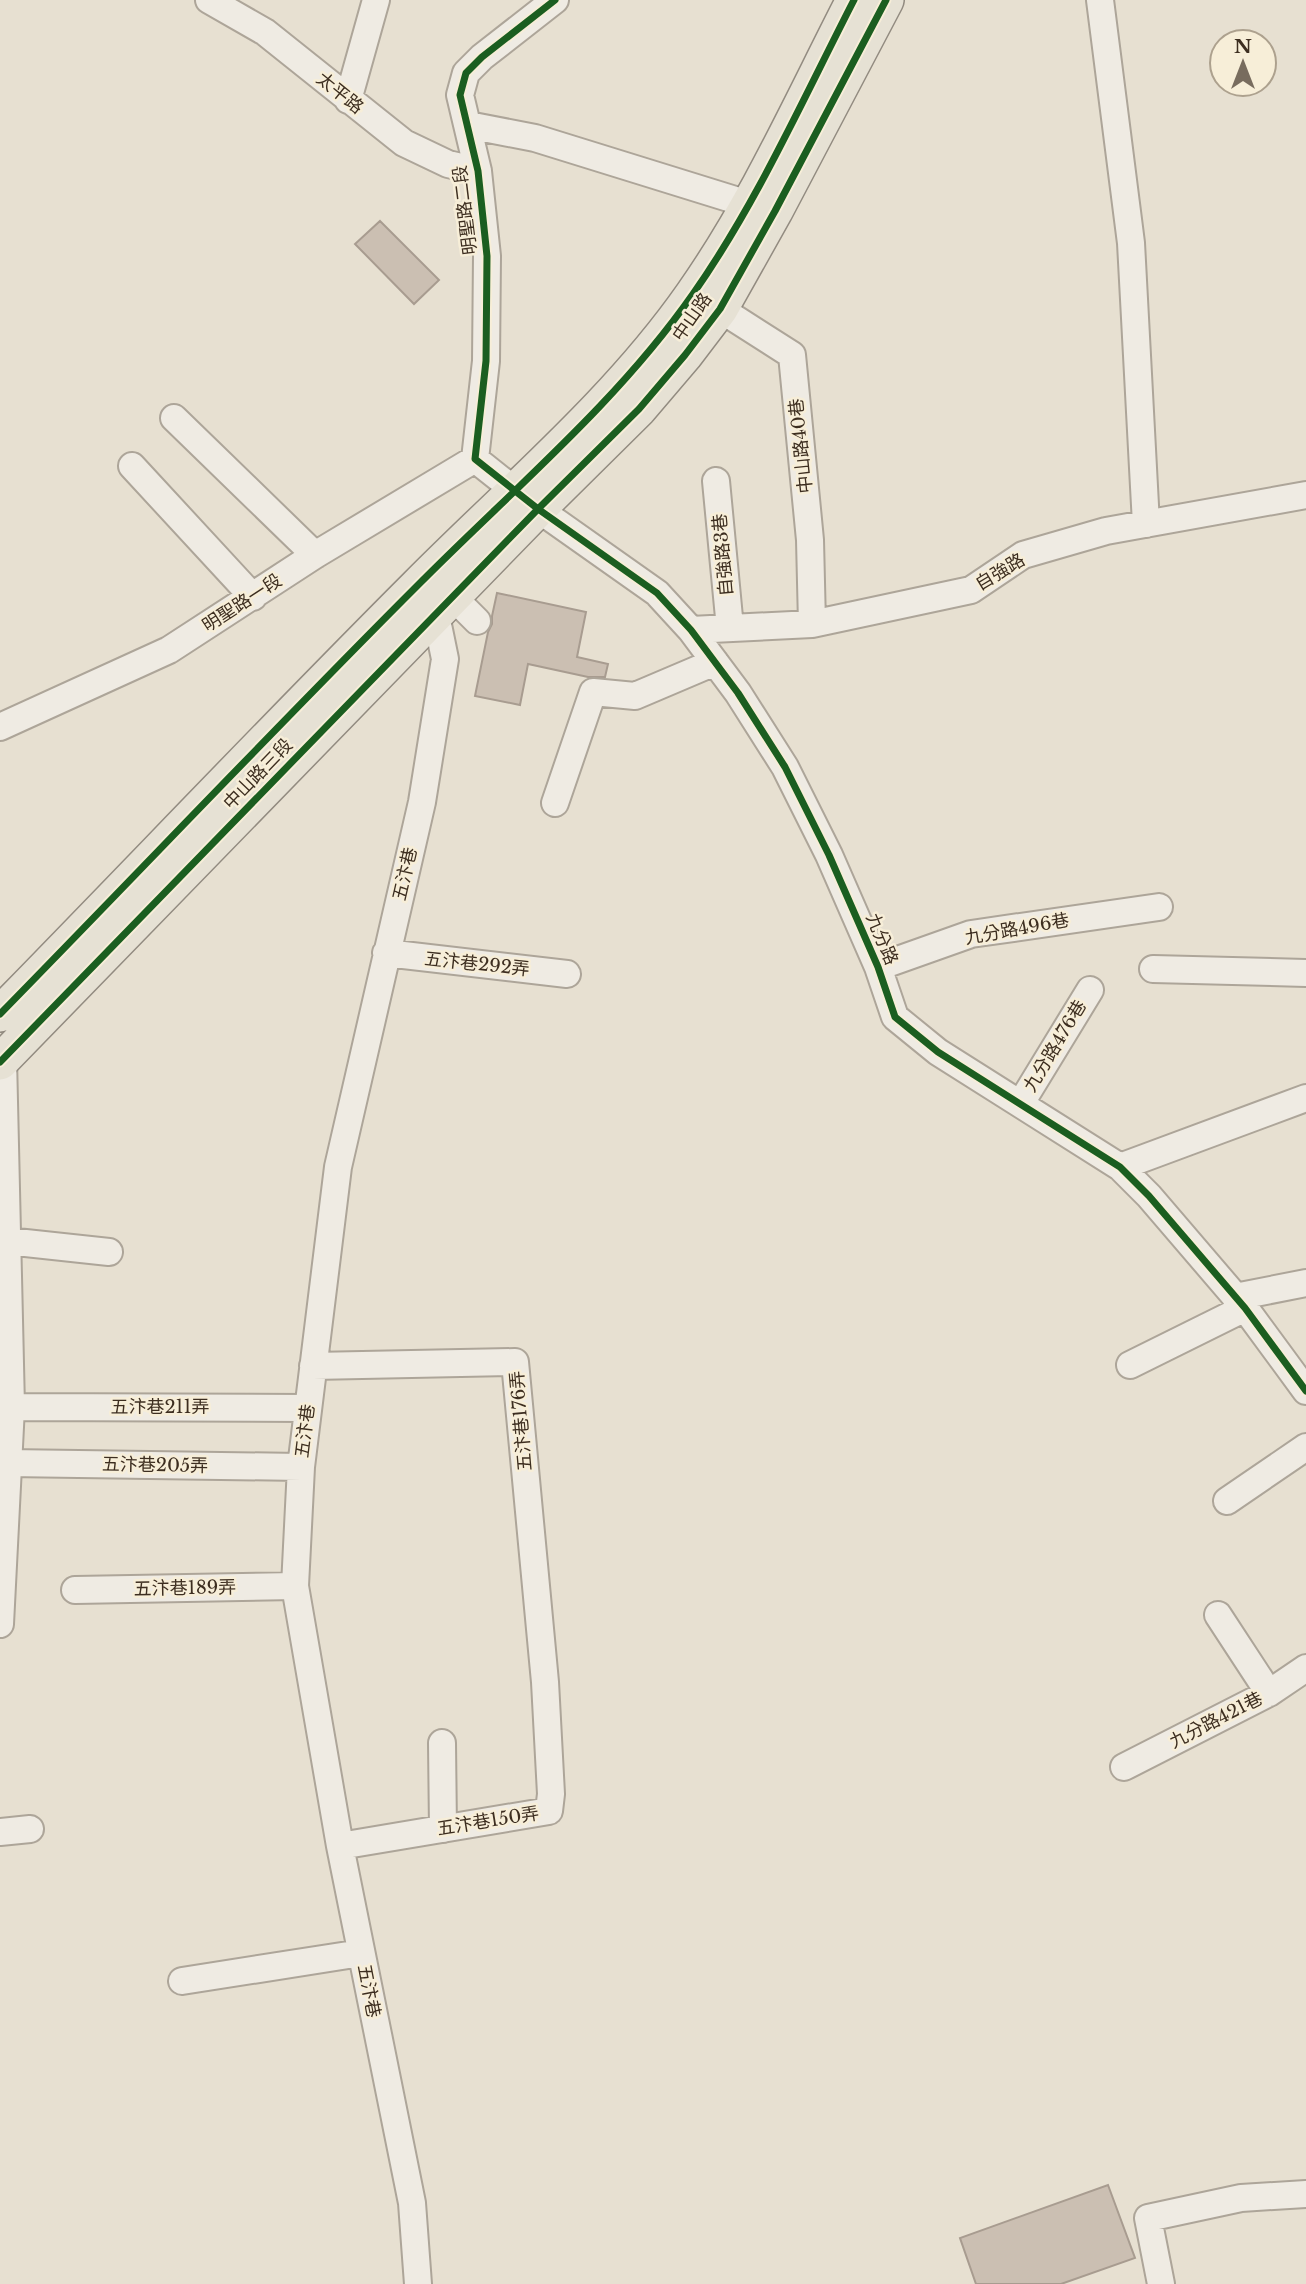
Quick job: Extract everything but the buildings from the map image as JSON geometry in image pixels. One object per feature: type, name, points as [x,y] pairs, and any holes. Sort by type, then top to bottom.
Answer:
[{"type":"main road","name":"中山路","points":[[527,499],[694,292],[748,204],[854,0]]},
{"type":"main road","name":"中山路","points":[[527,499],[639,409],[685,355],[719,309],[775,211],[886,0]]},
{"type":"main road","name":"中山路三段","points":[[0,1014],[417,586],[527,499]]},
{"type":"main road","name":"中山路三段","points":[[1,1059],[455,611],[527,499]]},
{"type":"street","name":"太平路","points":[[209,0],[265,32],[404,143],[448,164],[478,172]]},
{"type":"street","points":[[348,100],[376,0]]},
{"type":"street","name":"明聖路二段","points":[[475,459],[486,348],[486,256],[478,172],[460,95],[467,73],[493,48],[555,0]]},
{"type":"street","points":[[1100,0],[1131,243],[1146,524]]},
{"type":"street","points":[[468,125],[534,138],[748,204]]},
{"type":"street","name":"中山路40巷","points":[[719,309],[792,355],[810,540],[812,624]]},
{"type":"street","points":[[174,418],[315,555]]},
{"type":"street","name":"九分路","points":[[475,459],[657,593],[691,630],[738,693],[785,767],[829,855],[878,967],[895,1017],[939,1052],[1120,1167],[1149,1196],[1240,1302],[1306,1391]]},
{"type":"street","name":"明聖路一段","points":[[0,727],[169,650],[315,555],[475,459]]},
{"type":"street","points":[[132,466],[253,597]]},
{"type":"street","name":"自強路3巷","points":[[716,481],[730,628]]},
{"type":"street","name":"自強路","points":[[691,630],[812,624],[971,590],[1023,555],[1107,531],[1306,495]]},
{"type":"street","name":"五汴巷","points":[[417,586],[455,611],[422,802],[338,1167],[301,1467],[295,1586],[340,1846],[412,2203],[418,2284]]},
{"type":"street","points":[[555,803],[593,692],[635,696],[715,662]]},
{"type":"street","name":"九分路496巷","points":[[878,967],[971,934],[1159,907]]},
{"type":"street","name":"五汴巷292弄","points":[[386,953],[567,974]]},
{"type":"street","points":[[1153,969],[1306,972]]},
{"type":"street","name":"九分路476巷","points":[[1021,1103],[1090,990]]},
{"type":"street","points":[[0,1624],[12,1407],[1,1059]]},
{"type":"street","points":[[1120,1167],[1306,1098]]},
{"type":"street","points":[[7,1241],[109,1252]]},
{"type":"street","points":[[1130,1365],[1240,1302],[1306,1283]]},
{"type":"street","name":"五汴巷176弄","points":[[313,1366],[515,1362],[545,1682]]},
{"type":"street","name":"五汴巷211弄","points":[[12,1407],[308,1408]]},
{"type":"street","points":[[1227,1501],[1306,1447]]},
{"type":"street","name":"五汴巷205弄","points":[[8,1463],[301,1467]]},
{"type":"street","name":"五汴巷189弄","points":[[75,1590],[295,1586]]},
{"type":"street","points":[[1218,1615],[1269,1693]]},
{"type":"street","name":"九分路421巷","points":[[1124,1767],[1269,1693],[1306,1668]]},
{"type":"street","name":"五汴巷150弄","points":[[340,1846],[549,1811],[551,1794],[545,1682]]},
{"type":"street","points":[[442,1743],[443,1829]]},
{"type":"street","points":[[0,1832],[30,1829]]},
{"type":"street","points":[[183,1981],[361,1953]]},
{"type":"street","points":[[1161,2284],[1148,2218],[1241,2198],[1306,2194]]},
{"type":"cycle path","points":[[555,0],[482,57],[466,73],[460,95],[478,171],[487,256],[486,361],[475,459],[538,509],[657,593],[691,630],[738,693],[785,767],[829,855],[878,967],[895,1017],[938,1052],[1120,1167],[1149,1196],[1245,1308],[1306,1391]]},
{"type":"cycle path","points":[[0,1014],[364,639],[561,446],[631,372],[693,294],[738,224],[854,0]]},
{"type":"cycle path","points":[[0,1062],[538,509],[639,409],[685,355],[720,309],[886,0]]}]
